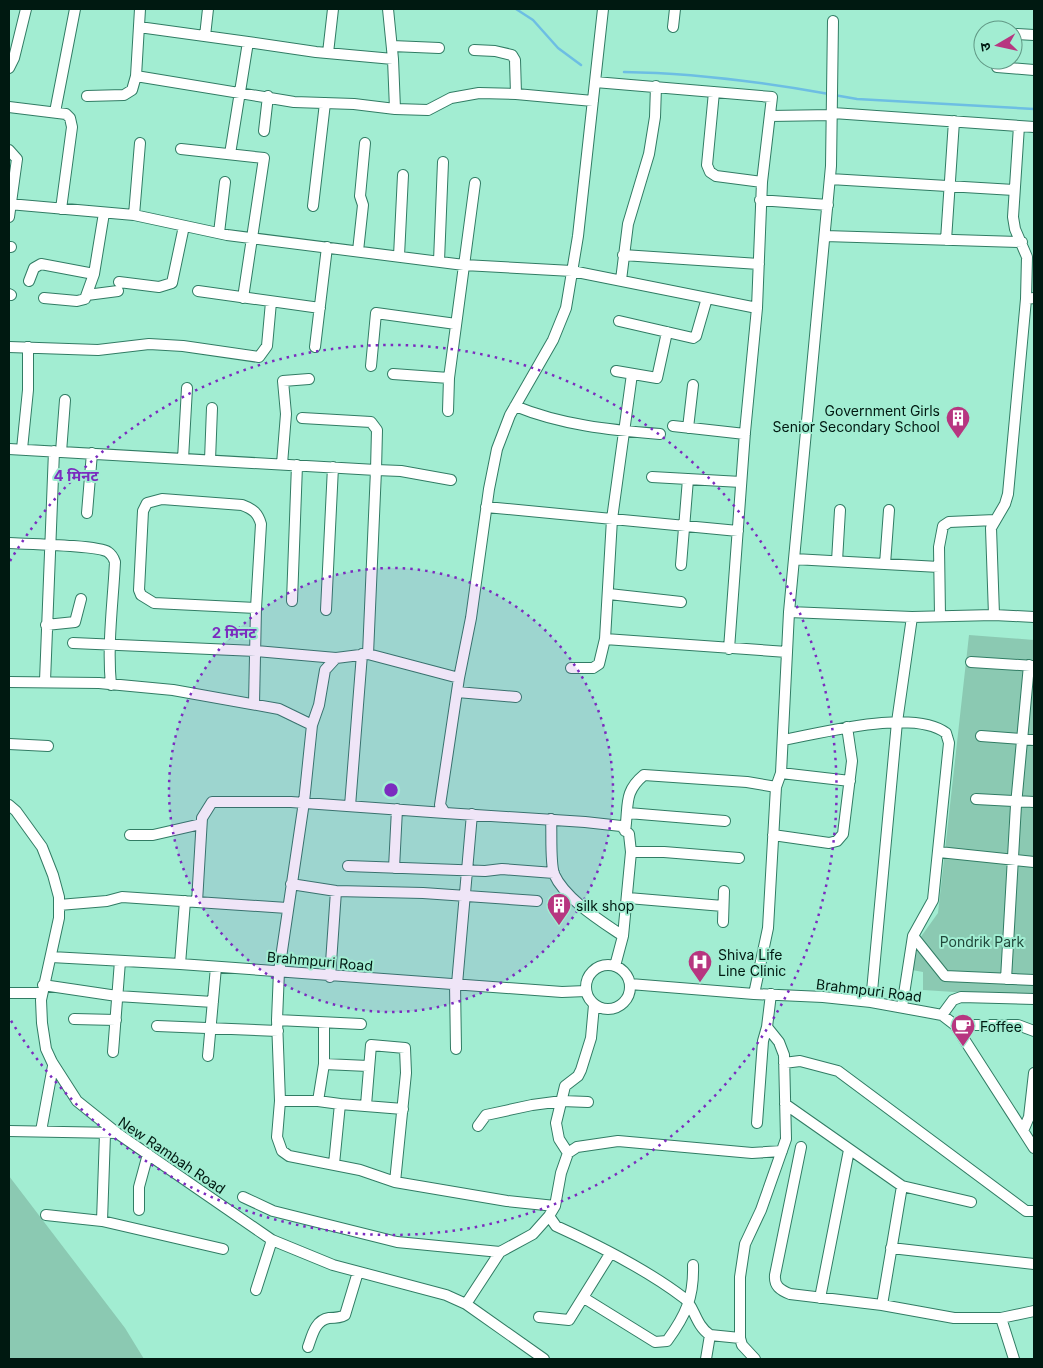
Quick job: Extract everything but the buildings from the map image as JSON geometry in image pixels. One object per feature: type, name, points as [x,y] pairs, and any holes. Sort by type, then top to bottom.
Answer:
[{"type":"street","points":[[9,68],[14,58],[26,9]]},
{"type":"street","points":[[55,112],[75,9]]},
{"type":"street","points":[[87,96],[129,94],[132,90],[136,76],[140,9]]},
{"type":"street","points":[[205,36],[208,9]]},
{"type":"street","points":[[328,53],[333,9]]},
{"type":"street","points":[[388,9],[395,109]]},
{"type":"street","points":[[445,813],[440,805],[441,796],[459,678],[471,618],[486,507],[497,449],[515,406],[554,340],[566,308],[596,79],[603,9]]},
{"type":"street","points":[[673,27],[675,9]]},
{"type":"street","points":[[754,994],[768,928],[776,787],[781,773],[789,612],[828,205],[833,111],[833,21]]},
{"type":"street","points":[[139,27],[328,53],[393,59]]},
{"type":"street","points":[[230,154],[242,93],[248,42]]},
{"type":"street","points":[[392,46],[439,48]]},
{"type":"street","points":[[474,50],[495,51],[512,55],[515,60],[516,94]]},
{"type":"street","points":[[136,76],[268,96],[294,102],[325,102],[395,109],[428,110],[451,98],[465,94],[516,94],[593,101]]},
{"type":"street","points":[[596,79],[772,97],[760,200],[757,308],[745,434],[729,648]]},
{"type":"street","points":[[621,280],[628,224],[649,154],[655,116],[656,86]]},
{"type":"street","points":[[714,92],[706,165],[710,172],[716,176],[762,182]]},
{"type":"street","points":[[264,131],[268,96]]},
{"type":"street","points":[[313,206],[325,102]]},
{"type":"street","points":[[9,107],[55,112],[66,114],[70,118],[72,126],[60,208]]},
{"type":"street","points":[[770,116],[833,111],[1034,127]]},
{"type":"street","points":[[946,240],[954,121]]},
{"type":"street","points":[[994,615],[991,528],[1005,504],[1008,494],[1030,299],[1027,257],[1022,242],[1014,229],[1014,190],[1019,126]]},
{"type":"street","points":[[134,215],[140,143]]},
{"type":"street","points":[[358,251],[363,205],[360,196],[366,143]]},
{"type":"street","points":[[181,149],[264,158],[251,238],[244,298]]},
{"type":"street","points":[[9,150],[16,159],[9,217]]},
{"type":"street","points":[[439,261],[443,162]]},
{"type":"street","points":[[399,256],[403,175]]},
{"type":"street","points":[[830,179],[1014,190]]},
{"type":"street","points":[[219,233],[225,182]]},
{"type":"street","points":[[448,411],[449,378],[475,183]]},
{"type":"street","points":[[760,200],[828,205]]},
{"type":"street","points":[[10,204],[134,215],[251,238],[464,265],[572,271],[757,308]]},
{"type":"street","points":[[44,298],[81,301],[86,295],[94,274],[104,213]]},
{"type":"street","points":[[86,295],[119,286],[159,287],[172,284],[184,226]]},
{"type":"street","points":[[825,236],[1022,242]]},
{"type":"street","points":[[316,347],[327,247]]},
{"type":"street","points":[[623,256],[759,264]]},
{"type":"street","points":[[29,281],[34,268],[41,264],[94,274]]},
{"type":"street","points":[[198,290],[320,308]]},
{"type":"street","points":[[619,321],[695,337],[707,298]]},
{"type":"street","points":[[9,346],[98,350],[149,344],[183,346],[259,357],[267,346],[272,302]]},
{"type":"street","points":[[371,366],[376,313],[456,324]]},
{"type":"street","points":[[616,370],[655,379],[658,377],[667,332]]},
{"type":"street","points":[[22,449],[28,390],[28,347]]},
{"type":"street","points":[[393,374],[449,378]]},
{"type":"street","points":[[571,668],[593,668],[598,664],[605,639],[612,519],[632,374]]},
{"type":"street","points":[[282,464],[286,414],[284,381],[309,379]]},
{"type":"street","points":[[688,428],[692,386]]},
{"type":"street","points":[[183,458],[187,388]]},
{"type":"street","points":[[45,681],[46,625],[57,451],[65,400]]},
{"type":"street","points":[[515,406],[541,416],[572,424],[660,434]]},
{"type":"street","points":[[210,460],[212,408]]},
{"type":"street","points":[[302,418],[371,422],[377,430],[365,654],[350,806]]},
{"type":"street","points":[[673,426],[745,434]]},
{"type":"street","points":[[9,449],[401,471],[450,480]]},
{"type":"street","points":[[87,513],[92,453]]},
{"type":"street","points":[[292,601],[297,465]]},
{"type":"street","points":[[326,610],[333,467]]},
{"type":"street","points":[[652,477],[742,482]]},
{"type":"street","points":[[681,564],[688,478]]},
{"type":"street","points":[[254,704],[256,608],[261,524],[258,515],[251,508],[242,505],[162,499],[147,503],[143,511],[140,590],[146,600],[154,603],[256,608]]},
{"type":"street","points":[[486,507],[738,531]]},
{"type":"street","points":[[837,561],[840,510]]},
{"type":"street","points":[[885,564],[889,510]]},
{"type":"street","points":[[940,616],[939,547],[943,526],[949,522],[994,520]]},
{"type":"street","points":[[9,543],[103,550],[112,557],[115,562],[108,656],[111,685]]},
{"type":"street","points":[[794,559],[939,567]]},
{"type":"street","points":[[609,594],[682,602]]},
{"type":"street","points":[[46,625],[75,622],[80,598]]},
{"type":"street","points":[[789,612],[912,617],[994,615],[1034,617]]},
{"type":"street","points":[[871,1002],[896,722],[912,617]]},
{"type":"street","points":[[605,639],[787,652]]},
{"type":"street","points":[[73,643],[256,651],[336,658],[365,654],[459,678]]},
{"type":"street","points":[[336,658],[326,670],[319,705],[312,725],[304,802],[279,971],[277,1020],[280,1101],[277,1137],[282,1152],[288,1156],[360,1170],[395,1182],[508,1201],[555,1206]]},
{"type":"street","points":[[971,662],[1032,666],[1017,802],[1006,978]]},
{"type":"street","points":[[9,682],[45,681],[173,690],[279,709],[312,725]]},
{"type":"street","points":[[457,692],[516,697]]},
{"type":"street","points":[[783,740],[847,727],[896,722],[938,727],[946,734],[949,743],[933,900],[913,936],[902,1007]]},
{"type":"street","points":[[773,835],[829,843],[837,841],[843,834],[852,761],[847,727]]},
{"type":"street","points":[[981,736],[1034,740]]},
{"type":"street","points":[[9,744],[36,747],[48,746]]},
{"type":"street","points":[[781,773],[850,780]]},
{"type":"street","points":[[625,831],[632,784],[644,775],[747,782],[776,787]]},
{"type":"street","points":[[976,799],[1034,802]]},
{"type":"street","points":[[198,902],[201,824],[206,808],[212,802],[304,802],[551,819],[620,826],[628,834],[631,852],[623,936],[615,966]]},
{"type":"street","name":"New Rambah Road","points":[[9,805],[42,847],[53,875],[59,905],[59,918],[43,989],[44,1040],[54,1066],[77,1101],[117,1134],[272,1240],[332,1265],[446,1295],[466,1304],[544,1359]]},
{"type":"street","points":[[394,868],[397,809]]},
{"type":"street","points":[[628,813],[725,821]]},
{"type":"street","points":[[456,1049],[456,984],[466,895],[466,870],[472,814]]},
{"type":"street","points":[[551,819],[554,873],[565,890],[590,913],[623,936]]},
{"type":"street","points":[[130,835],[153,836],[201,824]]},
{"type":"street","points":[[631,852],[664,852],[739,858]]},
{"type":"street","points":[[939,852],[1034,862]]},
{"type":"street","points":[[348,866],[466,870],[502,869],[554,873]]},
{"type":"street","points":[[291,884],[336,891],[466,895],[537,901]]},
{"type":"street","points":[[330,976],[336,891]]},
{"type":"street","points":[[723,922],[724,891]]},
{"type":"street","points":[[59,905],[107,901],[122,896],[287,908]]},
{"type":"street","points":[[628,898],[723,906]]},
{"type":"street","points":[[180,964],[185,901]]},
{"type":"street","points":[[913,936],[945,976],[1034,980]]},
{"type":"street","name":"Brahmpuri Road","points":[[51,958],[180,964],[562,992],[586,991]]},
{"type":"street","points":[[113,1052],[120,961]]},
{"type":"street","points":[[607,965],[615,966],[625,973],[630,984],[626,1001],[619,1007],[602,1009],[594,1005],[586,991],[589,976],[593,970],[607,965]]},
{"type":"street","points":[[208,1056],[216,967]]},
{"type":"street","name":"Brahmpuri Road","points":[[630,984],[871,1002],[942,1015],[954,1025],[1034,1148]]},
{"type":"street","points":[[9,993],[43,989],[213,1002]]},
{"type":"street","points":[[756,1123],[763,1041],[767,1027],[771,994]]},
{"type":"street","points":[[942,1015],[953,1000],[961,997],[1034,999]]},
{"type":"street","points":[[568,1153],[559,1138],[556,1123],[566,1086],[578,1076],[581,1070],[591,1038],[594,1005]]},
{"type":"street","points":[[74,1019],[116,1020]]},
{"type":"street","points":[[277,1020],[361,1024]]},
{"type":"street","points":[[318,1101],[324,1064],[324,1023]]},
{"type":"street","points":[[954,1025],[1018,1025],[1034,1031]]},
{"type":"street","points":[[157,1026],[278,1031]]},
{"type":"street","points":[[753,1358],[742,1345],[740,1338],[740,1277],[745,1244],[761,1210],[786,1139],[784,1063],[779,1042],[767,1027]]},
{"type":"street","points":[[366,1105],[371,1044],[405,1048],[403,1109],[395,1182]]},
{"type":"street","points":[[784,1063],[800,1061],[838,1071],[1026,1211],[1034,1211]]},
{"type":"street","points":[[324,1064],[368,1066]]},
{"type":"street","points":[[41,1131],[54,1066]]},
{"type":"street","points":[[1023,1131],[1029,1117],[1034,1073]]},
{"type":"street","points":[[280,1101],[318,1101],[403,1109]]},
{"type":"street","points":[[478,1126],[486,1115],[496,1115],[510,1109],[562,1101],[588,1102]]},
{"type":"street","points":[[334,1164],[340,1104]]},
{"type":"street","points":[[785,1104],[902,1186],[971,1202]]},
{"type":"street","points":[[9,1131],[117,1134]]},
{"type":"street","points":[[102,1221],[105,1134]]},
{"type":"street","points":[[466,1304],[500,1252],[533,1234],[549,1216],[555,1206],[568,1153],[577,1147],[618,1141],[752,1153],[782,1151]]},
{"type":"street","points":[[801,1147],[774,1281],[780,1290],[820,1298],[882,1305],[954,1318],[1001,1318],[1034,1311]]},
{"type":"street","points":[[820,1298],[849,1150]]},
{"type":"street","points":[[139,1210],[139,1187],[148,1154]]},
{"type":"street","points":[[882,1305],[902,1186]]},
{"type":"street","points":[[243,1196],[273,1211],[397,1242],[500,1252]]},
{"type":"street","points":[[46,1216],[102,1221],[223,1249]]},
{"type":"street","points":[[549,1216],[556,1226],[610,1254],[687,1300],[702,1330],[710,1335],[740,1338]]},
{"type":"street","points":[[256,1290],[272,1240]]},
{"type":"street","points":[[891,1248],[1034,1264]]},
{"type":"street","points":[[539,1317],[569,1320],[610,1254]]},
{"type":"street","points":[[584,1298],[655,1342],[667,1341],[689,1306],[694,1285],[693,1265]]},
{"type":"street","points":[[308,1347],[319,1322],[323,1319],[340,1318],[345,1315],[358,1272]]},
{"type":"street","points":[[1001,1318],[1014,1359]]},
{"type":"street","points":[[706,1359],[710,1335]]},
{"type":"green space","name":"Pondrik Park","points":[[969,635],[1034,640],[1034,997],[923,990],[923,972],[912,970],[920,938],[938,913]]},
{"type":"green space","points":[[9,1176],[125,1328],[144,1359],[9,1359]]},
{"type":"waterway","points":[[516,9],[533,20],[558,48],[581,65]]},
{"type":"waterway","points":[[624,72],[676,74],[727,79],[829,94]]},
{"type":"waterway","points":[[834,95],[857,99],[1034,109]]},
{"type":"place","name":"Government Girls Senior Secondary School","points":[[958,439]]},
{"type":"place","name":"silk shop","points":[[559,926]]},
{"type":"place","name":"Shiva Life Line Clinic","points":[[700,983]]},
{"type":"place","name":"Foffee","points":[[963,1047]]}]
